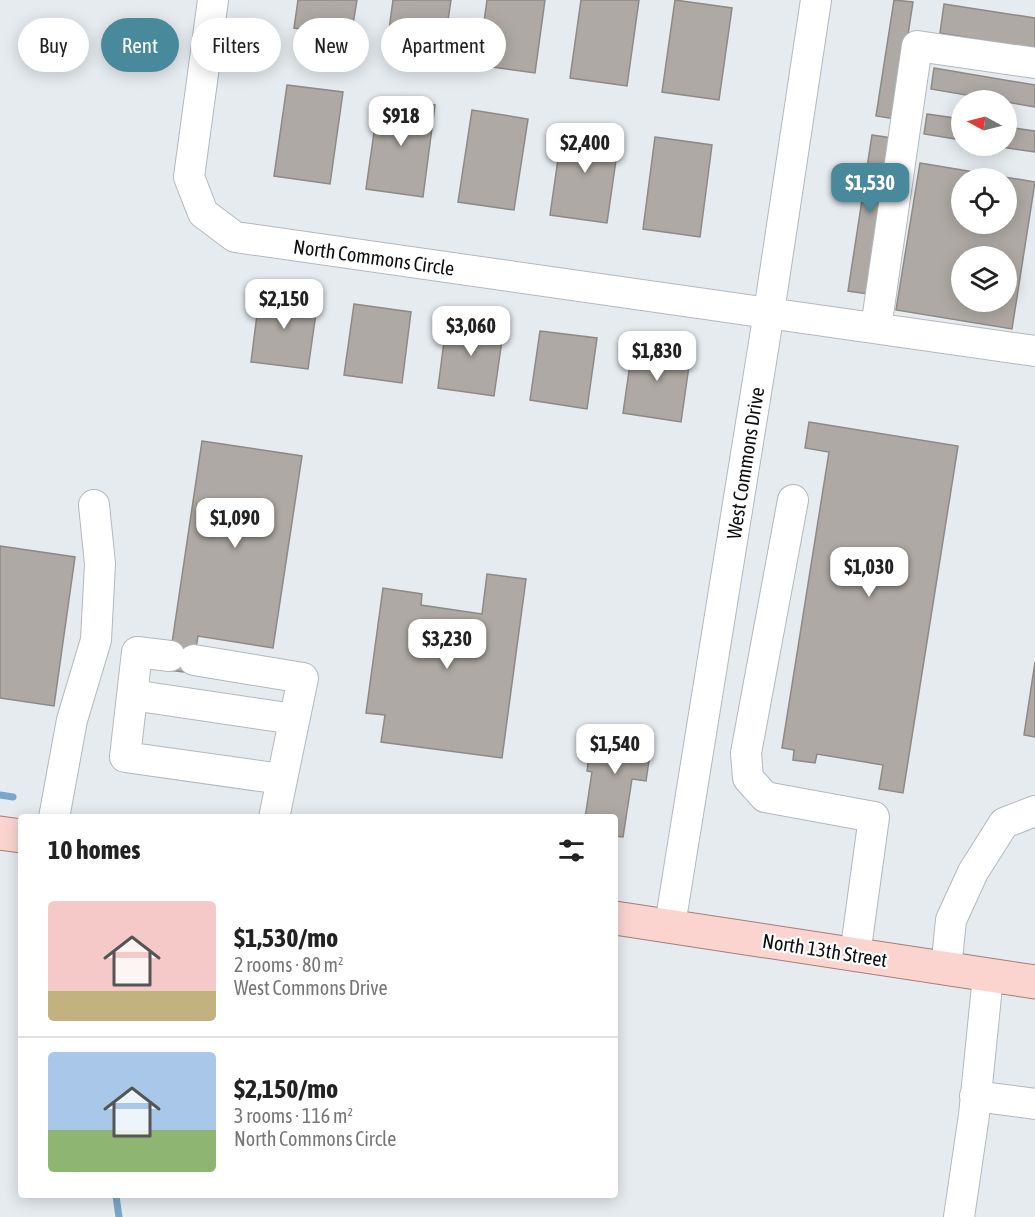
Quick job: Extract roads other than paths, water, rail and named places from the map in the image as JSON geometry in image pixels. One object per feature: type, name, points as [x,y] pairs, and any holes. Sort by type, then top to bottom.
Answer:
[{"type":"main road","points":[[0,833],[18,836]]},
{"type":"main road","name":"North 13th Street","points":[[618,918],[1035,982]]},
{"type":"street","name":"North Commons Circle","points":[[213,0],[189,177],[203,213],[235,237],[1035,351]]},
{"type":"street","name":"West Commons Drive","points":[[670,925],[769,312],[816,0]]},
{"type":"street","points":[[876,328],[917,46],[1035,63]]},
{"type":"street","points":[[793,500],[746,753],[748,778],[765,797],[874,817],[855,955]]},
{"type":"street","points":[[55,814],[72,720],[96,640],[100,564],[94,505]]},
{"type":"street","points":[[718,628],[768,635]]},
{"type":"street","points":[[275,814],[303,678],[136,652],[125,757],[281,779]]},
{"type":"street","points":[[132,695],[294,719]]},
{"type":"street","points":[[946,969],[951,920],[973,872],[1004,823],[1035,811]]},
{"type":"street","points":[[959,1217],[988,976]]},
{"type":"street","points":[[975,1096],[1035,1104]]},
{"type":"waterway","points":[[0,795],[13,797]]},
{"type":"waterway","points":[[116,1198],[119,1217]]}]
